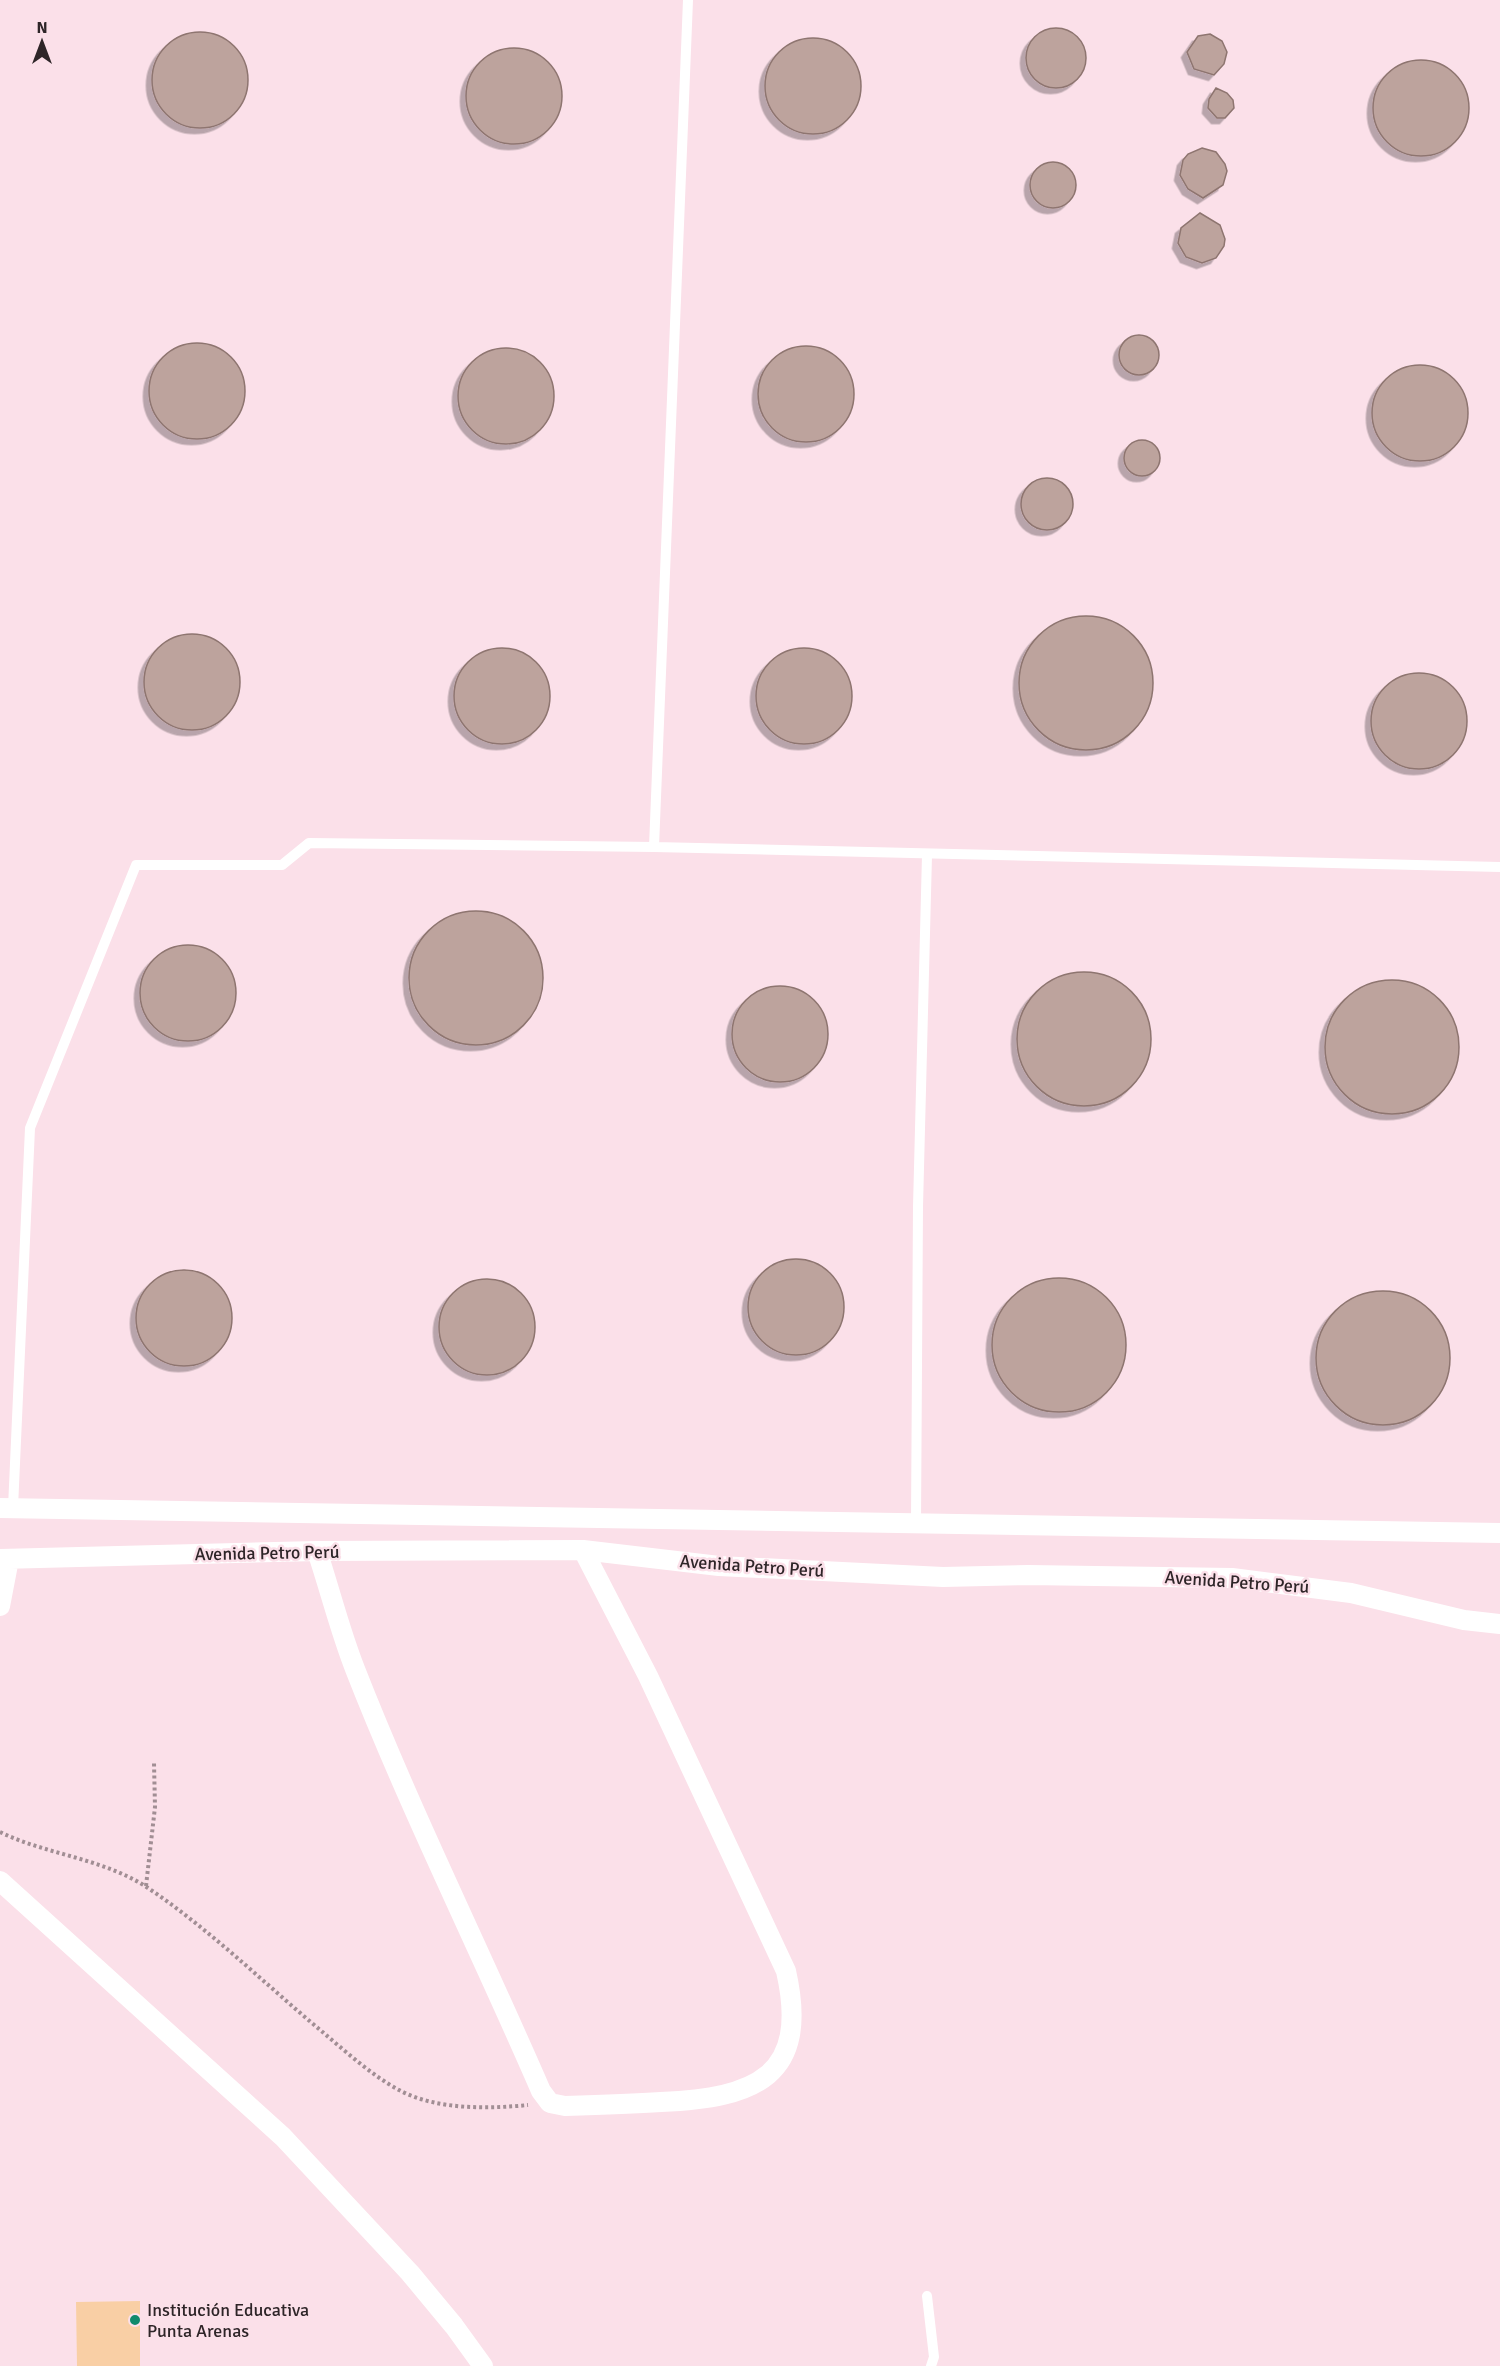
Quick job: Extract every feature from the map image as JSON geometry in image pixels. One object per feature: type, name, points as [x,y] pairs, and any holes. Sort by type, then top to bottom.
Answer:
[{"type":"street","points":[[6,1508],[1500,1533]]},
{"type":"street","points":[[317,1551],[354,1667],[412,1803],[541,2091],[550,2103],[565,2106],[690,2101],[727,2096],[769,2076],[782,2059],[790,2037],[793,2014],[786,1971],[777,1947],[648,1676],[583,1550]]},
{"type":"street","name":"Avenida Petro Perú","points":[[4,1559],[317,1551],[583,1550],[719,1566],[931,1576],[1232,1578],[1351,1593],[1464,1620],[1500,1623]]},
{"type":"street","points":[[0,1606],[4,1559]]},
{"type":"street","points":[[0,1881],[283,2136],[410,2273],[483,2366]]},
{"type":"lane","points":[[654,848],[688,0]]},
{"type":"lane","points":[[6,1508],[30,1128],[136,864],[282,864],[309,843],[654,848],[1500,867]]},
{"type":"lane","points":[[915,1523],[918,1207],[927,855]]},
{"type":"lane","points":[[927,2295],[934,2358],[931,2366]]},
{"type":"path","points":[[146,1886],[154,1816],[154,1762]]},
{"type":"path","points":[[0,1832],[16,1840],[104,1867],[146,1886],[340,2047],[399,2090],[452,2105],[504,2108],[550,2103]]},
{"type":"shaded area","points":[[140,2301],[140,2366],[77,2366],[76,2302]]},
{"type":"building","points":[[1050,28],[1062,28],[1073,33],[1081,41],[1086,58],[1084,70],[1073,83],[1062,88],[1050,88],[1039,83],[1031,75],[1026,64],[1026,52],[1031,41],[1039,33]]},
{"type":"building","points":[[200,32],[218,35],[234,46],[245,62],[248,80],[245,98],[234,114],[218,125],[200,128],[182,125],[166,114],[155,98],[152,80],[155,62],[166,46],[182,35]]},
{"type":"building","points":[[1210,34],[1222,41],[1227,52],[1224,64],[1214,75],[1194,69],[1187,52],[1198,36]]},
{"type":"building","points":[[813,38],[831,41],[847,52],[858,68],[861,86],[858,104],[847,120],[831,131],[813,134],[795,131],[779,120],[768,104],[765,86],[768,68],[779,52],[795,41]]},
{"type":"building","points":[[514,48],[532,51],[548,62],[559,78],[562,96],[559,114],[548,130],[532,141],[514,144],[496,141],[480,130],[469,114],[466,96],[469,78],[480,62],[496,51]]},
{"type":"building","points":[[1421,60],[1439,63],[1455,74],[1466,90],[1469,108],[1466,126],[1455,142],[1439,153],[1421,156],[1403,153],[1387,142],[1376,126],[1373,108],[1376,90],[1387,74],[1403,63]]},
{"type":"building","points":[[1216,88],[1227,93],[1233,100],[1234,108],[1225,118],[1217,118],[1208,108],[1209,99]]},
{"type":"building","points":[[1202,148],[1216,152],[1227,171],[1223,185],[1203,198],[1188,189],[1180,175],[1183,160],[1188,154]]},
{"type":"building","points":[[1053,162],[1062,163],[1069,169],[1075,176],[1075,194],[1069,201],[1062,207],[1053,208],[1044,207],[1037,201],[1031,194],[1030,185],[1031,176],[1037,169],[1044,163]]},
{"type":"building","points":[[1200,213],[1220,225],[1225,239],[1224,246],[1216,258],[1202,263],[1186,257],[1178,243],[1181,228]]},
{"type":"building","points":[[1139,335],[1147,336],[1153,341],[1158,347],[1158,363],[1153,369],[1147,374],[1139,375],[1131,374],[1125,369],[1120,363],[1119,355],[1120,347],[1125,341],[1131,336]]},
{"type":"building","points":[[197,343],[215,346],[231,357],[242,373],[245,391],[242,409],[231,425],[215,436],[197,439],[179,436],[163,425],[152,409],[149,391],[152,373],[163,357],[179,346]]},
{"type":"building","points":[[806,346],[824,349],[840,360],[851,376],[854,394],[851,412],[840,428],[824,439],[806,442],[788,439],[772,428],[761,412],[758,394],[761,376],[772,360],[788,349]]},
{"type":"building","points":[[506,348],[524,351],[540,362],[551,378],[554,396],[551,414],[540,430],[524,441],[506,444],[488,441],[472,430],[461,414],[458,396],[461,378],[472,362],[488,351]]},
{"type":"building","points":[[1420,365],[1438,368],[1454,379],[1465,395],[1468,413],[1465,431],[1454,447],[1438,458],[1420,461],[1402,458],[1386,447],[1375,431],[1372,413],[1375,395],[1386,379],[1402,368]]},
{"type":"building","points":[[1142,440],[1155,445],[1160,458],[1155,471],[1142,476],[1129,471],[1124,458],[1129,445]]},
{"type":"building","points":[[1047,478],[1061,482],[1069,490],[1073,504],[1069,518],[1061,526],[1047,530],[1033,526],[1025,518],[1021,504],[1025,490],[1033,482]]},
{"type":"building","points":[[1086,616],[1112,621],[1133,636],[1148,657],[1153,683],[1148,709],[1133,730],[1112,745],[1086,750],[1060,745],[1039,730],[1024,709],[1019,683],[1024,657],[1039,636],[1060,621]]},
{"type":"building","points":[[183,634],[201,634],[219,642],[232,655],[240,673],[237,701],[219,722],[201,730],[183,730],[165,722],[152,709],[144,691],[144,673],[152,655],[165,642]]},
{"type":"building","points":[[502,648],[520,651],[536,662],[547,678],[550,696],[547,714],[536,730],[520,741],[502,744],[484,741],[468,730],[457,714],[454,696],[457,678],[468,662],[484,651]]},
{"type":"building","points":[[804,648],[822,651],[838,662],[849,678],[852,696],[849,714],[838,730],[822,741],[804,744],[786,741],[770,730],[759,714],[756,696],[759,678],[770,662],[786,651]]},
{"type":"building","points":[[1419,673],[1437,676],[1453,687],[1464,703],[1467,721],[1464,739],[1453,755],[1437,766],[1419,769],[1401,766],[1385,755],[1374,739],[1371,721],[1374,703],[1385,687],[1401,676]]},
{"type":"building","points":[[476,911],[502,916],[523,931],[538,952],[543,978],[538,1004],[523,1025],[502,1040],[476,1045],[450,1040],[429,1025],[414,1004],[409,978],[414,952],[429,931],[450,916]]},
{"type":"building","points":[[188,945],[206,948],[222,959],[233,975],[236,993],[233,1011],[222,1027],[206,1038],[188,1041],[170,1038],[154,1027],[143,1011],[140,993],[143,975],[154,959],[170,948]]},
{"type":"building","points":[[1084,972],[1110,977],[1131,992],[1146,1013],[1151,1039],[1146,1065],[1131,1086],[1110,1101],[1084,1106],[1058,1101],[1037,1086],[1022,1065],[1017,1039],[1022,1013],[1037,992],[1058,977]]},
{"type":"building","points":[[1392,980],[1418,985],[1439,1000],[1454,1021],[1459,1047],[1454,1073],[1439,1094],[1418,1109],[1392,1114],[1366,1109],[1345,1094],[1330,1073],[1325,1047],[1330,1021],[1345,1000],[1366,985]]},
{"type":"building","points":[[780,986],[798,989],[814,1000],[825,1016],[828,1034],[825,1052],[814,1068],[798,1079],[780,1082],[762,1079],[746,1068],[735,1052],[732,1034],[735,1016],[746,1000],[762,989]]},
{"type":"building","points":[[796,1259],[814,1262],[830,1273],[841,1289],[844,1307],[841,1325],[830,1341],[814,1352],[796,1355],[778,1352],[762,1341],[751,1325],[748,1307],[751,1289],[762,1273],[778,1262]]},
{"type":"building","points":[[184,1270],[202,1273],[218,1284],[229,1300],[232,1318],[229,1336],[218,1352],[202,1363],[184,1366],[166,1363],[150,1352],[139,1336],[136,1318],[139,1300],[150,1284],[166,1273]]},
{"type":"building","points":[[1059,1278],[1085,1283],[1106,1298],[1121,1319],[1126,1345],[1121,1371],[1106,1392],[1085,1407],[1059,1412],[1033,1407],[1012,1392],[997,1371],[992,1345],[997,1319],[1012,1298],[1033,1283]]},
{"type":"building","points":[[487,1279],[505,1282],[521,1293],[532,1309],[535,1327],[532,1345],[521,1361],[505,1372],[487,1375],[469,1372],[453,1361],[442,1345],[439,1327],[442,1309],[453,1293],[469,1282]]},
{"type":"building","points":[[1383,1291],[1409,1296],[1430,1311],[1445,1332],[1450,1358],[1445,1384],[1430,1405],[1409,1420],[1383,1425],[1357,1420],[1336,1405],[1321,1384],[1316,1358],[1321,1332],[1336,1311],[1357,1296]]},
{"type":"place","name":"Institución Educativa Punta Arenas","points":[[135,2320]]}]
